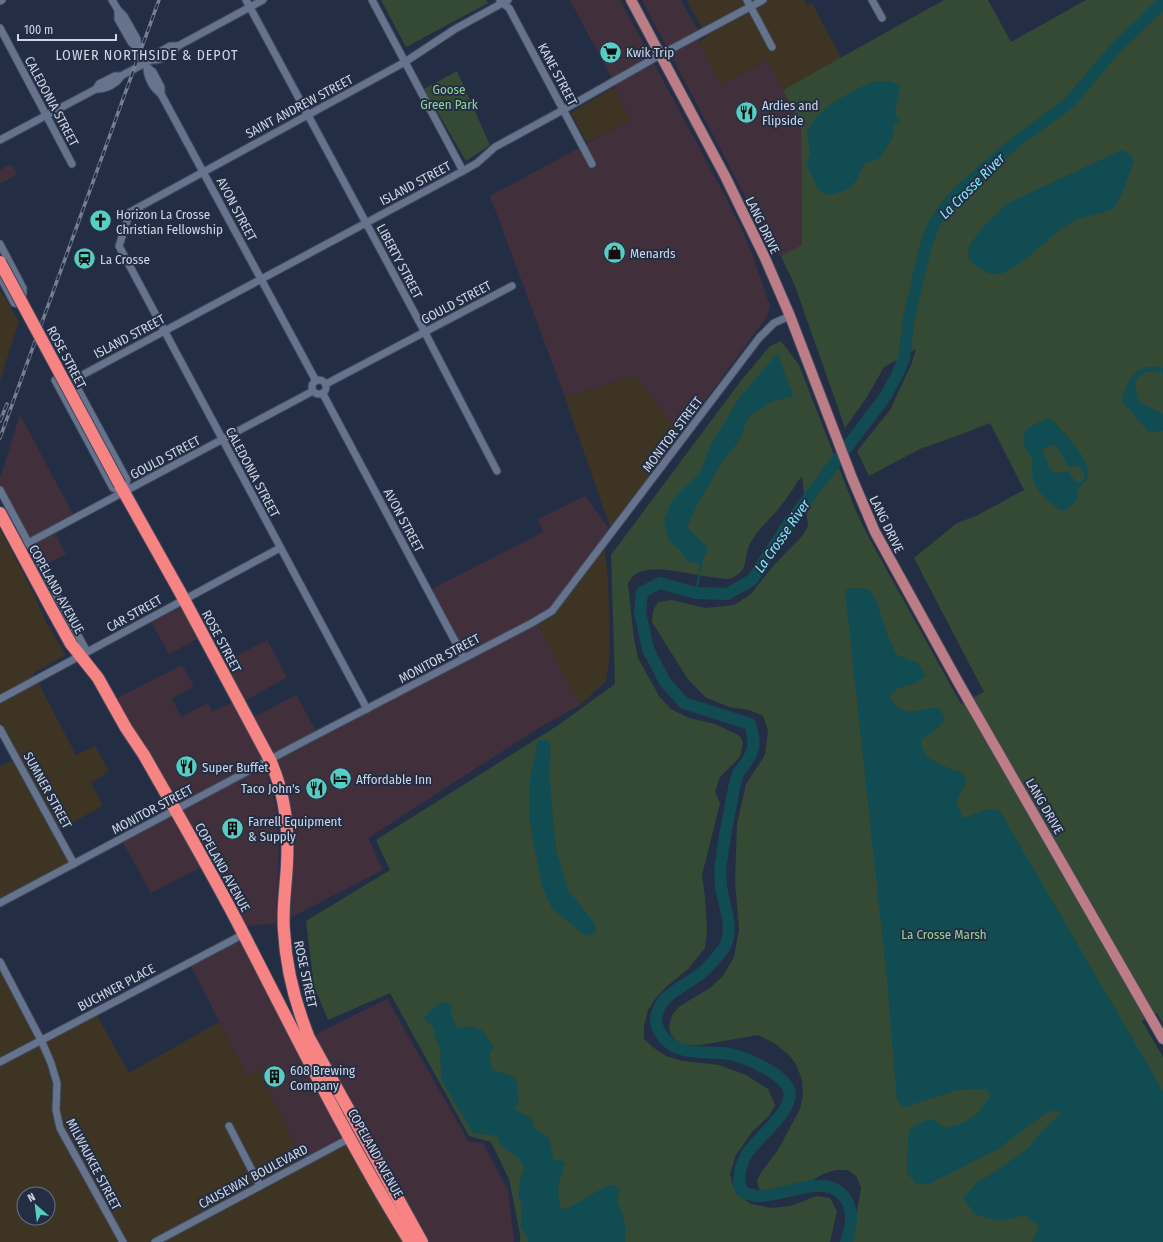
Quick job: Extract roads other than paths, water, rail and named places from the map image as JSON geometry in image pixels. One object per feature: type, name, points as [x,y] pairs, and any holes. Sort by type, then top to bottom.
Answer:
[{"type":"highway","name":"ROSE STREET","points":[[0,262],[278,777],[287,818],[288,846],[284,930],[286,961],[298,1011],[309,1038],[324,1062]]},
{"type":"highway","name":"COPELAND AVENUE","points":[[0,513],[50,608],[71,644],[83,654],[126,728],[144,755],[175,810],[244,934],[350,1138],[410,1242]]},
{"type":"highway","name":"COPELAND AVENUE","points":[[324,1062],[422,1242]]},
{"type":"main road","name":"LANG DRIVE","points":[[631,0],[725,176],[765,258],[790,316],[852,478],[875,532],[950,668],[1163,1039]]},
{"type":"street","points":[[112,0],[118,10],[118,19],[131,42],[148,63]]},
{"type":"street","name":"LIBERTY STREET","points":[[246,0],[497,471]]},
{"type":"street","points":[[0,140],[96,89],[103,89],[118,81],[121,76],[173,52],[178,46],[263,0]]},
{"type":"street","points":[[372,0],[463,171]]},
{"type":"street","points":[[747,0],[772,47]]},
{"type":"street","name":"ISLAND STREET","points":[[122,488],[127,480],[73,380],[463,171],[476,163],[495,147],[660,55],[764,0]]},
{"type":"street","points":[[872,0],[882,18]]},
{"type":"street","name":"SAINT ANDREW STREET","points":[[119,246],[130,212],[405,62],[455,29],[503,1]]},
{"type":"street","name":"KANE STREET","points":[[503,1],[509,8],[592,164]]},
{"type":"street","name":"CALEDONIA STREET","points":[[0,28],[72,164]]},
{"type":"street","name":"AVON STREET","points":[[148,63],[147,75],[156,90],[161,94],[204,171],[316,381]]},
{"type":"street","points":[[0,244],[23,288],[23,294],[18,304],[14,303],[0,278]]},
{"type":"street","name":"CALEDONIA STREET","points":[[119,246],[367,709]]},
{"type":"street","name":"GOULD STREET","points":[[326,384],[512,286]]},
{"type":"street","name":"MONITOR STREET","points":[[0,903],[548,615],[556,607],[759,338],[774,323],[790,316]]},
{"type":"street","points":[[55,380],[113,488],[122,488]]},
{"type":"street","points":[[321,380],[326,384],[327,389],[323,394],[317,394],[313,391],[313,384],[316,381],[321,380]]},
{"type":"street","name":"GOULD STREET","points":[[28,543],[122,488],[222,440],[313,391]]},
{"type":"street","name":"AVON STREET","points":[[323,394],[464,658]]},
{"type":"street","points":[[0,490],[83,654]]},
{"type":"street","name":"CAR STREET","points":[[0,698],[280,548]]},
{"type":"street","name":"SUMNER STREET","points":[[0,729],[74,864]]},
{"type":"street","name":"BUCHNER PLACE","points":[[0,1062],[244,934]]},
{"type":"street","name":"MILWAUKEE STREET","points":[[0,962],[41,1040],[55,1073],[56,1110],[59,1126],[75,1158],[123,1242]]},
{"type":"street","points":[[229,1126],[260,1186]]},
{"type":"street","name":"CAUSEWAY BOULEVARD","points":[[155,1242],[362,1132]]},
{"type":"waterway","name":"La Crosse River","points":[[846,1242],[851,1216],[847,1201],[839,1192],[829,1187],[818,1186],[758,1196],[750,1195],[743,1191],[740,1187],[740,1170],[747,1154],[776,1120],[788,1102],[790,1094],[787,1086],[782,1080],[758,1064],[731,1054],[684,1050],[676,1047],[662,1036],[656,1024],[657,1014],[664,1000],[670,994],[704,971],[722,951],[727,941],[729,926],[721,887],[721,860],[735,783],[738,773],[749,759],[753,749],[754,740],[750,724],[684,703],[665,682],[648,649],[640,612],[642,592],[660,583],[696,593],[727,594],[752,580],[787,526],[885,397],[897,375],[904,359],[909,317],[926,245],[934,224],[944,208],[983,170],[1017,141],[1068,104],[1114,50],[1163,2]]},
{"type":"waterway","points":[[696,593],[701,565],[700,563]]},
{"type":"railway","points":[[0,438],[159,0]]},
{"type":"railway","points":[[0,421],[7,404]]},
{"type":"place","name":"Kwik Trip","points":[[610,52]]},
{"type":"place","name":"Ardies and Flipside","points":[[746,112]]},
{"type":"place","name":"Horizon La Crosse Christian Fellowship","points":[[100,221]]},
{"type":"place","name":"Menards","points":[[614,253]]},
{"type":"place","name":"La Crosse","points":[[84,259]]},
{"type":"place","name":"Super Buffet","points":[[186,767]]},
{"type":"place","name":"Affordable Inn","points":[[340,779]]},
{"type":"place","name":"Taco John's","points":[[316,788]]},
{"type":"place","name":"Farrell Equipment & Supply","points":[[233,828]]},
{"type":"place","name":"608 Brewing Company","points":[[274,1077]]},
{"type":"district","name":"LOWER NORTHSIDE & DEPOT","points":[[147,55]]},
{"type":"park label","name":"Goose Green Park","points":[[449,96]]},
{"type":"park label","name":"La Crosse Marsh","points":[[944,934]]}]
